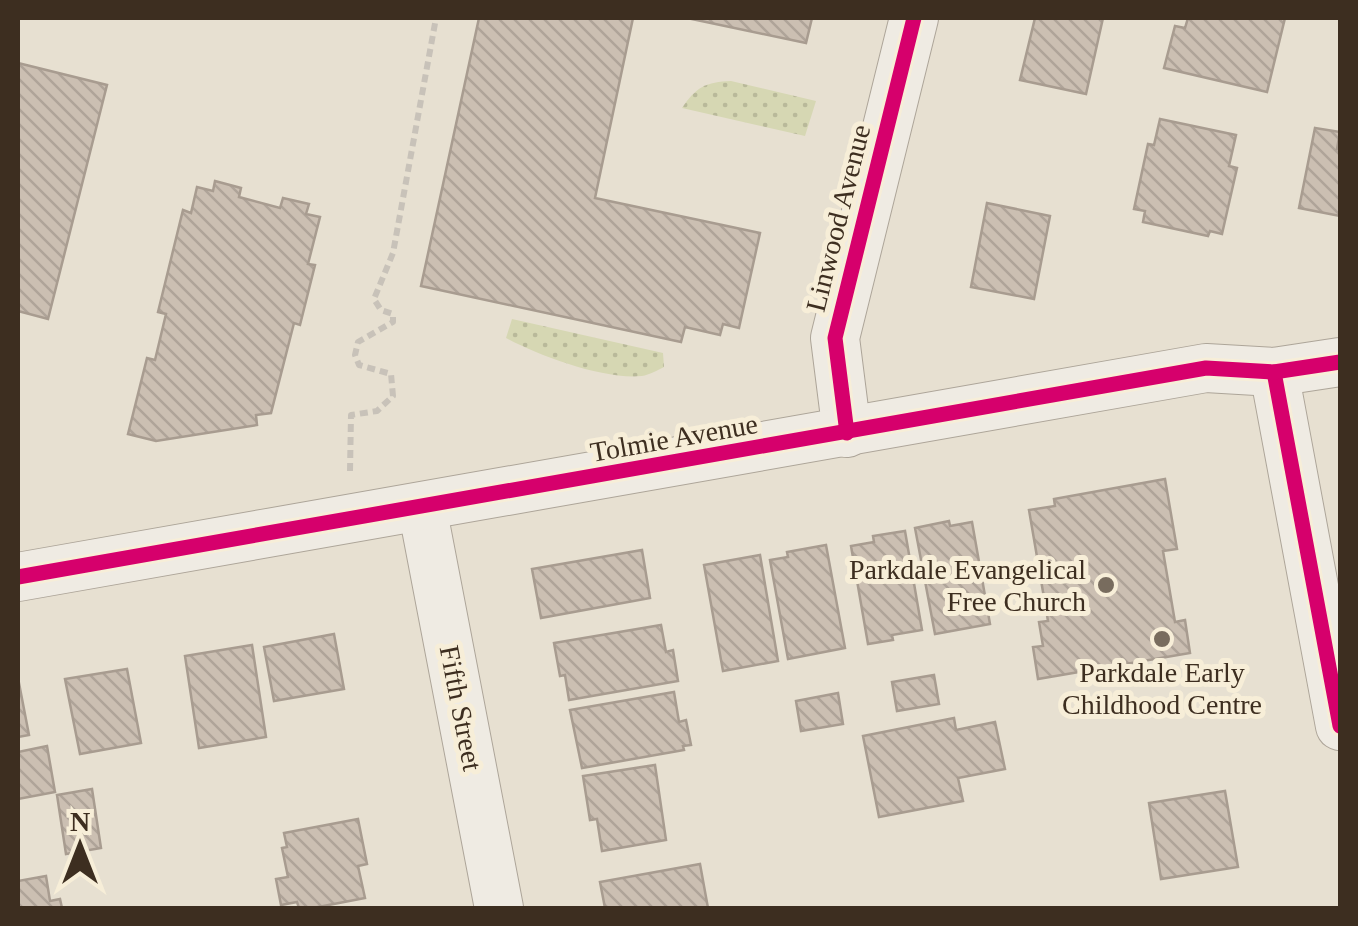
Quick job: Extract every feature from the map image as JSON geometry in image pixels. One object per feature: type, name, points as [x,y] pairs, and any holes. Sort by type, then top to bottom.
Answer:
[{"type":"street","name":"Linwood Avenue","points":[[847,433],[835,338],[914,18]]},
{"type":"street","name":"Tolmie Avenue","points":[[18,577],[1206,368],[1274,372],[1340,362]]},
{"type":"street","points":[[1274,372],[1340,726]]},
{"type":"street","name":"Fifth Street","points":[[422,507],[499,908]]},
{"type":"path","points":[[358,518],[348,456],[350,415],[378,411],[393,396],[391,374],[359,365],[355,355],[358,342],[393,322],[393,314],[380,310],[374,300],[393,253],[436,18]]},
{"type":"green space","points":[[731,81],[816,101],[805,136],[682,108],[702,87]]},
{"type":"green space","points":[[512,319],[663,353],[664,367],[645,375],[627,376],[572,365],[506,338]]},
{"type":"building","points":[[479,18],[633,18],[595,198],[760,233],[739,328],[723,324],[720,335],[685,327],[681,342],[421,286]]},
{"type":"building","points":[[687,18],[812,18],[806,43]]},
{"type":"building","points":[[1035,18],[1103,18],[1086,94],[1020,80]]},
{"type":"building","points":[[1188,18],[1285,18],[1267,92],[1164,68],[1175,26],[1185,28]]},
{"type":"building","points":[[18,63],[107,85],[48,319],[18,311]]},
{"type":"building","points":[[1160,119],[1236,135],[1229,166],[1237,168],[1222,234],[1210,231],[1208,236],[1143,222],[1145,211],[1134,209],[1148,144],[1154,145]]},
{"type":"building","points":[[1315,128],[1340,132],[1340,216],[1299,208]]},
{"type":"building","points":[[215,181],[241,188],[239,197],[280,208],[283,198],[309,204],[306,214],[320,217],[308,264],[315,265],[300,325],[294,323],[271,413],[256,415],[257,425],[156,441],[128,434],[147,358],[155,360],[166,314],[158,312],[183,210],[191,213],[197,187],[213,191]]},
{"type":"building","points":[[987,203],[1050,216],[1034,299],[971,287]]},
{"type":"building","name":"Parkdale Evangelical Free Church","points":[[1165,479],[1177,549],[1163,551],[1175,622],[1185,620],[1190,653],[1038,679],[1033,647],[1043,646],[1039,622],[1048,621],[1029,510],[1055,506],[1054,499]]},
{"type":"building","points":[[949,521],[950,526],[972,522],[990,624],[935,634],[915,528]]},
{"type":"building","points":[[905,531],[922,630],[868,644],[851,546],[874,542],[873,536]]},
{"type":"building","points":[[826,545],[845,648],[788,659],[770,560],[788,557],[787,552]]},
{"type":"building","points":[[642,550],[650,598],[541,618],[532,569]]},
{"type":"building","points":[[760,555],[778,661],[723,671],[704,565]]},
{"type":"building","points":[[661,625],[666,652],[673,650],[678,681],[569,700],[554,643]]},
{"type":"building","points":[[334,634],[344,689],[274,701],[264,647]]},
{"type":"building","points":[[252,645],[266,737],[199,748],[185,656]]},
{"type":"building","points":[[127,669],[141,743],[80,754],[65,679]]},
{"type":"building","points":[[934,675],[939,704],[897,711],[892,682]]},
{"type":"building","points":[[18,678],[29,735],[18,737]]},
{"type":"building","points":[[674,692],[679,722],[686,720],[691,745],[683,746],[684,750],[582,768],[570,710]]},
{"type":"building","points":[[838,693],[843,724],[801,731],[796,701]]},
{"type":"building","points":[[954,718],[956,730],[995,722],[1005,769],[958,778],[963,801],[879,817],[863,736]]},
{"type":"building","points":[[47,746],[55,792],[18,799],[18,752]]},
{"type":"building","points":[[655,765],[666,840],[602,851],[597,819],[590,820],[583,776]]},
{"type":"building","points":[[92,789],[101,848],[66,854],[57,795]]},
{"type":"building","points":[[1225,791],[1238,867],[1161,879],[1149,803]]},
{"type":"building","points":[[358,819],[367,864],[358,866],[365,898],[313,908],[299,908],[297,902],[281,905],[276,879],[288,877],[282,848],[287,847],[284,833]]},
{"type":"building","points":[[700,864],[708,908],[605,908],[600,882]]},
{"type":"building","points":[[46,876],[50,901],[60,899],[62,908],[18,908],[18,881]]},
{"type":"cycle path","points":[[847,433],[835,338],[914,18]]},
{"type":"cycle path","points":[[18,577],[1206,368],[1274,372],[1340,362]]},
{"type":"cycle path","points":[[1274,372],[1340,726]]},
{"type":"place","name":"Parkdale Evangelical Free Church","points":[[1106,585]]},
{"type":"place","name":"Parkdale Early Childhood Centre","points":[[1162,639]]}]
